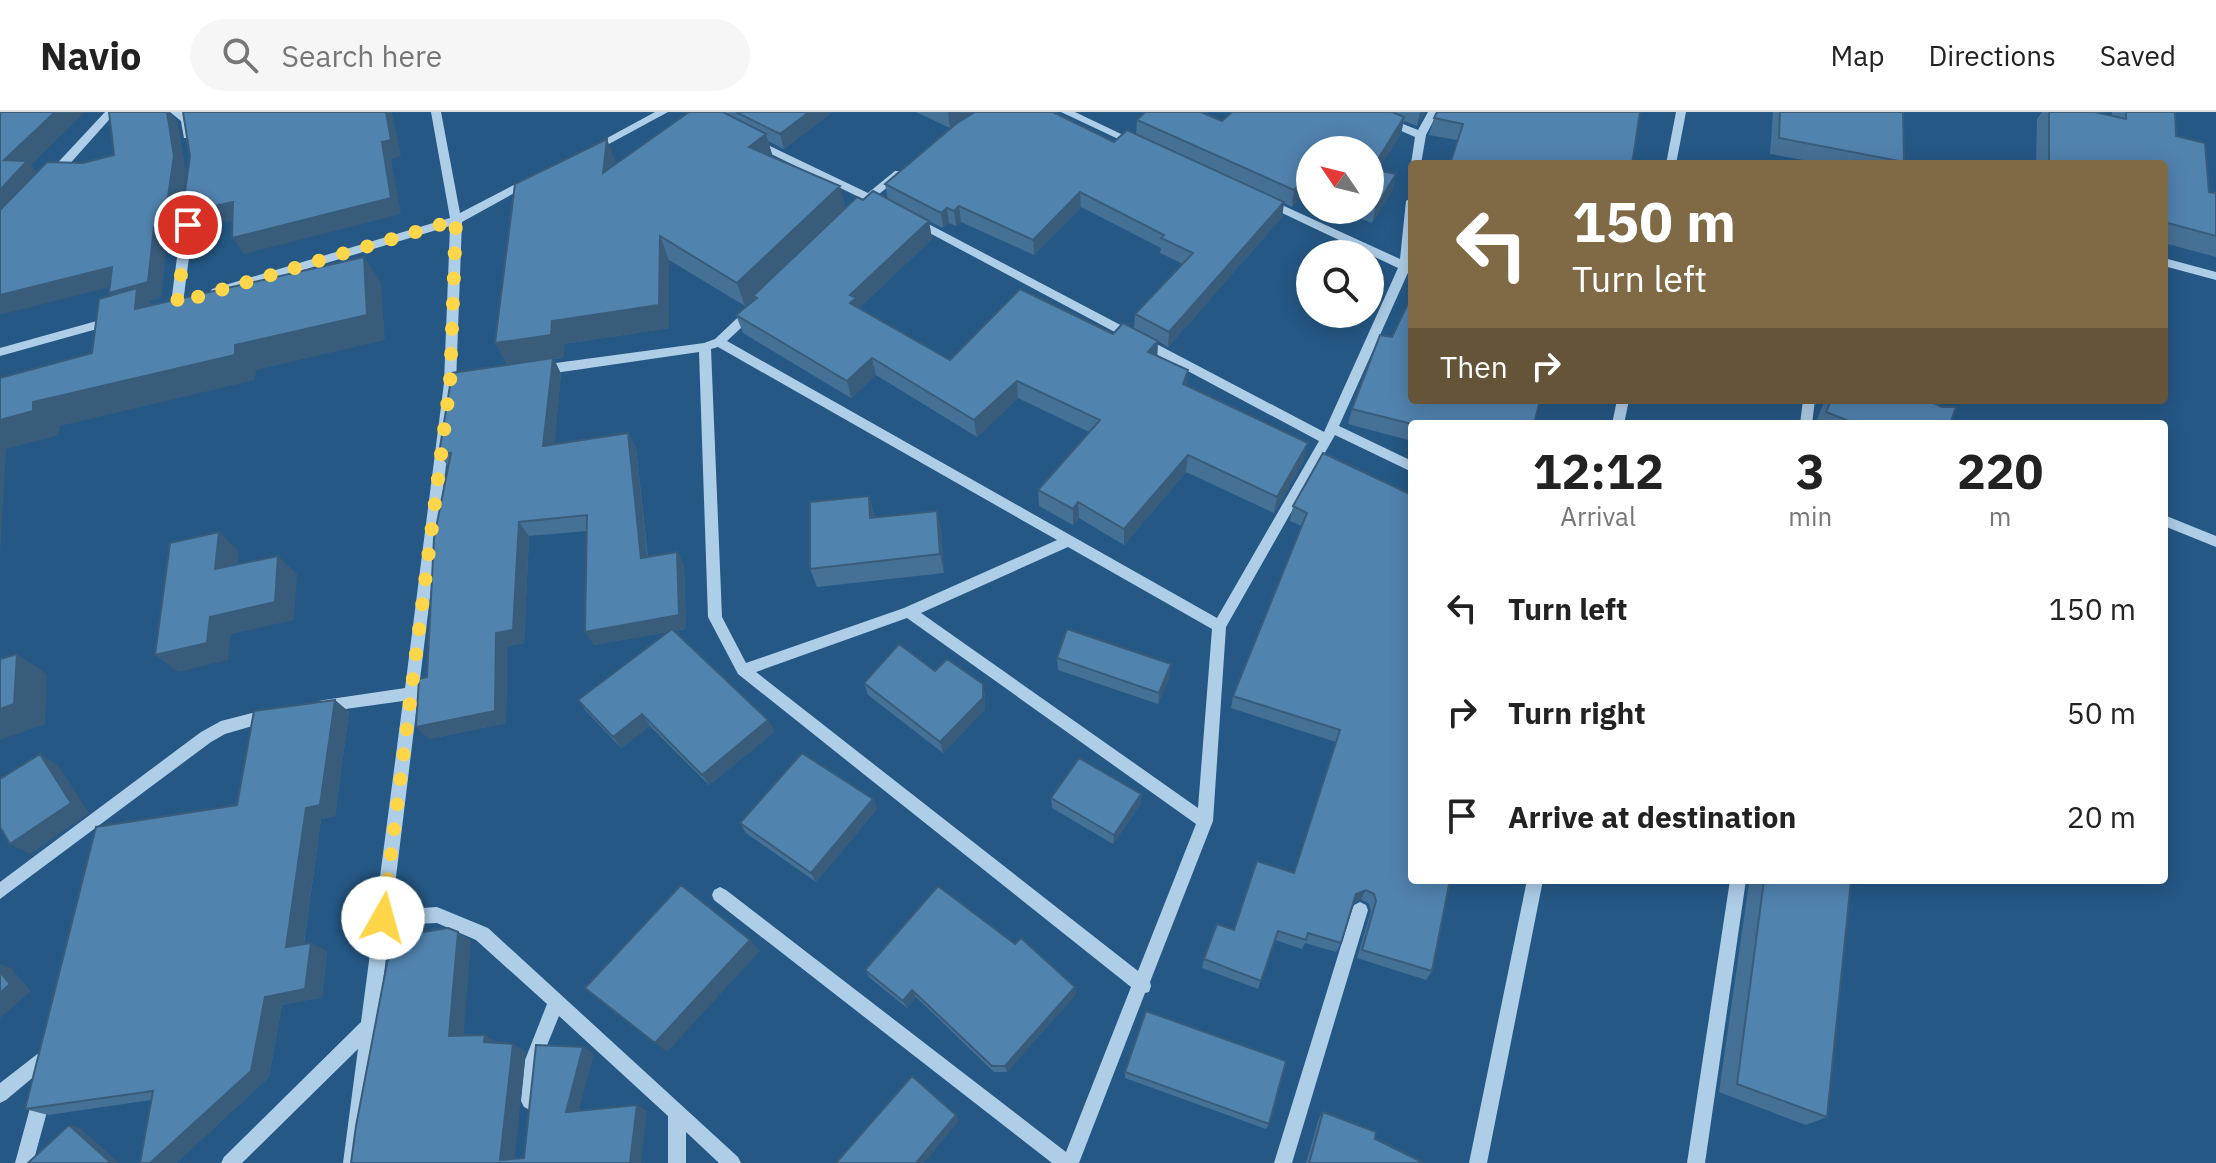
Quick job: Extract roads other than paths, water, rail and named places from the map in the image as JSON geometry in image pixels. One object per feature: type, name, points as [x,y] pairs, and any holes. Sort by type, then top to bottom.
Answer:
[{"type":"street","points":[[40,189],[111,112]]},
{"type":"street","points":[[175,112],[186,120],[190,146]]},
{"type":"street","points":[[352,1163],[411,693],[457,382],[456,220],[436,112]]},
{"type":"street","points":[[580,155],[663,112]]},
{"type":"street","points":[[1066,112],[1151,151]]},
{"type":"street","points":[[1363,112],[1421,135]]},
{"type":"street","points":[[1417,160],[1421,135],[1433,112]]},
{"type":"street","points":[[1672,160],[1681,112]]},
{"type":"street","points":[[747,139],[883,205]]},
{"type":"street","points":[[857,209],[906,168]]},
{"type":"street","points":[[207,294],[456,220],[539,177]]},
{"type":"street","points":[[177,303],[192,187]]},
{"type":"street","points":[[1250,196],[1405,266]]},
{"type":"street","points":[[897,213],[1329,433],[1408,465]]},
{"type":"street","points":[[720,895],[1068,1163],[1143,986],[1205,821],[1219,626],[1329,433],[1405,266],[1408,238]]},
{"type":"street","points":[[2168,263],[2216,276]]},
{"type":"street","points":[[525,373],[712,345],[765,298]]},
{"type":"street","points":[[163,307],[192,299]]},
{"type":"street","points":[[0,352],[118,319]]},
{"type":"street","points":[[712,345],[1071,540],[1219,626]]},
{"type":"street","points":[[712,345],[715,617],[743,670],[1143,986]]},
{"type":"street","points":[[2168,522],[2216,542]]},
{"type":"street","points":[[743,670],[909,612],[1071,540]]},
{"type":"street","points":[[909,612],[1205,821]]},
{"type":"street","points":[[0,891],[221,728],[297,711],[411,693]]},
{"type":"street","points":[[104,839],[111,809]]},
{"type":"street","points":[[1478,1163],[1534,884]]},
{"type":"street","points":[[1696,1163],[1737,884]]},
{"type":"street","points":[[1283,1163],[1360,910]]},
{"type":"street","points":[[383,918],[437,915],[482,934],[732,1163]]},
{"type":"street","points":[[529,1119],[533,1060],[556,1002]]},
{"type":"street","points":[[230,1163],[369,1026]]},
{"type":"street","points":[[0,1094],[56,1042],[24,1163]]},
{"type":"street","points":[[677,1113],[677,1163]]}]
